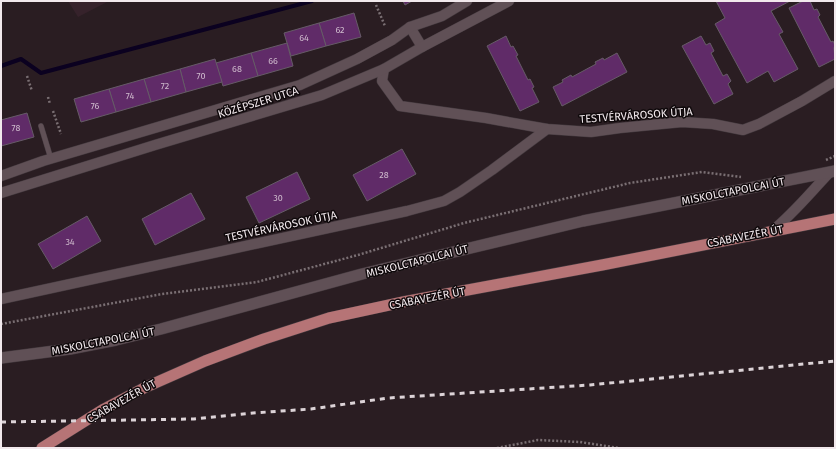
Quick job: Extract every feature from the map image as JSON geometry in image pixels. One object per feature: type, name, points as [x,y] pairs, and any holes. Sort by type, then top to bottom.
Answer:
[{"type":"main road","name":"CSABAVEZÉR ÚT","points":[[42,448],[98,413],[146,386],[205,361],[264,339],[329,318],[403,302],[610,263],[835,218]]},
{"type":"street","name":"KÖZÉPSZER UTCA","points":[[1,176],[48,160],[300,85],[357,59],[392,40],[410,27],[442,16],[467,1]]},
{"type":"street","name":"KÖZÉPSZER UTCA","points":[[1,193],[322,95],[384,69],[509,1]]},
{"type":"street","points":[[410,27],[422,47]]},
{"type":"street","name":"TESTVÉRVÁROSOK ÚTJA","points":[[384,69],[382,81],[400,106],[486,118],[547,129],[591,132],[682,122],[713,124],[743,130],[759,124],[835,81]]},
{"type":"street","name":"TESTVÉRVÁROSOK ÚTJA","points":[[1,299],[407,211],[444,201],[492,170],[547,129]]},
{"type":"street","points":[[48,160],[51,178]]},
{"type":"street","points":[[772,231],[800,206],[817,185],[832,172]]},
{"type":"street","name":"MISKOLCTAPOLCAI ÚT","points":[[1,358],[70,349],[116,340],[362,274],[583,221],[832,172]]},
{"type":"street","points":[[795,226],[796,215],[800,206]]},
{"type":"lane","points":[[42,126],[48,160]]},
{"type":"path","points":[[376,5],[386,26]]},
{"type":"path","points":[[26,76],[32,91]]},
{"type":"path","points":[[48,97],[50,104]]},
{"type":"path","points":[[53,111],[61,134]]},
{"type":"path","points":[[1,324],[162,294],[257,282],[358,255],[464,222],[630,183],[702,172],[739,177]]},
{"type":"path","points":[[497,448],[538,440],[580,442],[619,448]]},
{"type":"shaded area","points":[[68,1],[109,1],[78,17]]},
{"type":"building","points":[[403,1],[412,1],[405,5]]},
{"type":"building","points":[[716,1],[790,1],[771,11],[783,32],[779,34],[798,69],[774,82],[768,71],[747,83],[715,24],[725,18]]},
{"type":"building","points":[[803,1],[810,1],[814,10],[817,9],[820,15],[818,17],[831,42],[833,41],[835,45],[835,59],[819,67],[789,8]]},
{"type":"building","points":[[354,13],[361,37],[326,46],[319,23]]},
{"type":"building","points":[[319,23],[326,46],[291,56],[284,33]]},
{"type":"building","points":[[506,36],[511,47],[513,46],[518,55],[516,56],[528,80],[530,79],[534,87],[532,88],[539,102],[520,111],[487,46]]},
{"type":"building","points":[[701,36],[706,45],[710,43],[714,51],[711,53],[723,76],[727,74],[731,81],[728,84],[733,94],[714,104],[682,46]]},
{"type":"building","points":[[287,43],[293,66],[258,76],[251,53]]},
{"type":"building","points":[[251,53],[258,76],[223,86],[216,63]]},
{"type":"building","points":[[617,53],[627,72],[562,106],[553,87],[563,82],[562,80],[571,75],[572,77],[596,64],[595,62],[603,58],[604,60]]},
{"type":"building","points":[[215,59],[222,82],[186,92],[180,69]]},
{"type":"building","points":[[180,69],[186,92],[151,102],[144,79]]},
{"type":"building","points":[[144,79],[151,102],[116,112],[109,89]]},
{"type":"building","points":[[109,89],[116,112],[81,122],[74,99]]},
{"type":"building","points":[[27,113],[34,137],[1,146],[1,120]]},
{"type":"building","points":[[402,149],[416,174],[367,201],[353,175]]},
{"type":"building","points":[[297,172],[310,199],[259,223],[246,197]]},
{"type":"building","points":[[191,193],[205,219],[155,245],[142,219]]},
{"type":"building","points":[[87,216],[101,241],[53,269],[38,244]]},
{"type":"waterway","points":[[1,66],[21,59],[41,73],[312,1]]},
{"type":"railway","points":[[1,422],[194,419],[311,409],[388,398],[590,385],[835,361]]}]
